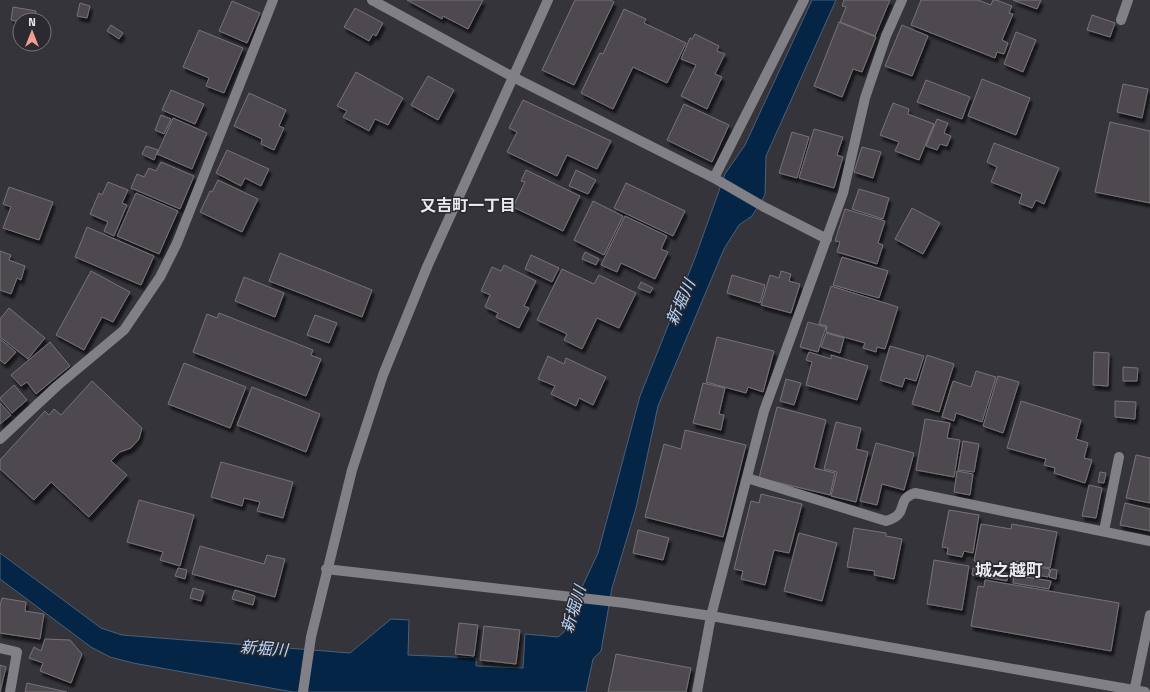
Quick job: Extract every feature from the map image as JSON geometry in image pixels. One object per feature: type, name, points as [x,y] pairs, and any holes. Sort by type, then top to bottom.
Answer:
[{"type":"street","points":[[0,439],[57,386],[124,330],[160,277],[177,244],[273,0]]},
{"type":"street","points":[[372,0],[513,77],[714,178],[764,207],[827,239]]},
{"type":"street","points":[[303,692],[311,636],[326,569],[352,470],[383,375],[427,267],[548,0]]},
{"type":"street","points":[[714,178],[804,0]]},
{"type":"street","points":[[697,692],[711,616],[764,411],[843,193],[865,98],[886,36],[902,0]]},
{"type":"street","points":[[1121,20],[1128,0]]},
{"type":"street","points":[[1104,531],[1119,457]]},
{"type":"street","points":[[747,478],[886,520],[895,518],[900,514],[905,499],[908,495],[915,493],[1150,541]]},
{"type":"street","points":[[326,569],[625,603],[711,616],[1145,692]]},
{"type":"street","points":[[1134,691],[1150,615]]},
{"type":"street","points":[[0,648],[17,652],[10,692]]},
{"type":"water","name":"新堀川","points":[[812,0],[836,0],[766,156],[765,195],[752,216],[739,225],[724,249],[658,406],[636,508],[612,588],[601,651],[593,659],[586,692],[293,692],[133,663],[110,657],[91,647],[0,579],[0,553],[101,628],[122,635],[350,653],[391,619],[409,620],[408,655],[476,658],[476,666],[523,668],[525,634],[558,637],[564,632],[598,553],[640,396],[695,258],[725,174],[745,145]]},
{"type":"building","points":[[407,0],[483,0],[468,29],[443,16],[442,19]]},
{"type":"building","points":[[575,0],[611,0],[614,2],[574,85],[542,70]]},
{"type":"building","points":[[844,0],[890,0],[875,36],[840,22],[846,7],[842,6]]},
{"type":"building","points":[[921,0],[978,0],[991,5],[993,0],[996,0],[1012,6],[1009,13],[1013,14],[1002,40],[1008,43],[1004,54],[997,52],[995,58],[911,25]]},
{"type":"building","points":[[1013,0],[1041,0],[1037,9]]},
{"type":"building","points":[[232,1],[260,13],[247,43],[219,31]]},
{"type":"building","points":[[80,3],[90,6],[87,18],[77,16]]},
{"type":"building","points":[[13,7],[36,11],[36,12],[12,12]]},
{"type":"building","points":[[355,8],[383,23],[376,36],[373,34],[369,41],[344,27]]},
{"type":"building","points":[[624,9],[646,19],[644,23],[686,43],[667,83],[633,67],[613,109],[581,93],[600,53],[603,54]]},
{"type":"building","points":[[1092,15],[1115,23],[1110,37],[1087,30]]},
{"type":"building","points":[[839,22],[876,37],[862,72],[853,69],[842,97],[814,86]]},
{"type":"building","points":[[111,25],[123,33],[119,39],[107,31]]},
{"type":"building","points":[[902,25],[928,36],[912,76],[885,66]]},
{"type":"building","points":[[199,30],[243,48],[224,93],[206,86],[209,78],[183,67]]},
{"type":"building","points":[[1016,32],[1036,40],[1023,72],[1004,64]]},
{"type":"building","points":[[695,34],[719,46],[717,51],[725,54],[715,74],[722,77],[707,109],[681,96],[696,65],[681,59],[690,38],[692,39]]},
{"type":"building","points":[[356,72],[403,98],[388,125],[375,119],[369,131],[343,117],[347,111],[337,106]]},
{"type":"building","points":[[428,76],[454,90],[438,120],[411,105]]},
{"type":"building","points":[[982,79],[1030,98],[1016,135],[968,116]]},
{"type":"building","points":[[926,80],[970,97],[962,119],[917,102]]},
{"type":"building","points":[[1123,84],[1148,89],[1142,118],[1117,112]]},
{"type":"building","points":[[171,90],[204,104],[195,124],[162,110]]},
{"type":"building","points":[[249,93],[286,110],[279,126],[284,128],[274,150],[261,144],[262,139],[234,126]]},
{"type":"building","points":[[523,100],[611,141],[597,169],[567,155],[557,176],[507,152],[517,132],[509,128]]},
{"type":"building","points":[[893,103],[909,109],[908,114],[934,124],[919,160],[895,151],[899,142],[880,135]]},
{"type":"building","points":[[684,104],[729,125],[712,162],[667,140]]},
{"type":"building","points":[[161,115],[171,119],[164,134],[155,130]]},
{"type":"building","points":[[173,118],[207,133],[192,169],[157,154]]},
{"type":"building","points":[[937,119],[948,123],[944,133],[951,136],[947,146],[940,144],[937,150],[926,146]]},
{"type":"building","points":[[1110,122],[1150,131],[1150,203],[1095,192]]},
{"type":"building","points":[[814,129],[843,137],[837,155],[843,157],[834,188],[799,178]]},
{"type":"building","points":[[792,132],[809,137],[797,178],[779,173]]},
{"type":"building","points":[[994,143],[1059,168],[1044,204],[1036,200],[1032,208],[1019,203],[1022,194],[991,182],[997,167],[987,162]]},
{"type":"building","points":[[146,146],[158,150],[154,160],[142,154]]},
{"type":"building","points":[[862,147],[881,152],[873,178],[854,172]]},
{"type":"building","points":[[227,150],[269,169],[261,186],[245,178],[241,186],[216,173]]},
{"type":"building","points":[[161,162],[194,176],[180,209],[131,188],[137,174],[144,177],[149,168],[156,171]]},
{"type":"building","points":[[526,170],[580,196],[563,231],[513,207],[525,182],[521,181]]},
{"type":"building","points":[[576,170],[596,180],[588,194],[569,186]]},
{"type":"building","points":[[218,180],[258,199],[242,232],[200,212],[210,191],[212,192]]},
{"type":"building","points":[[108,182],[128,190],[122,203],[127,205],[114,236],[104,231],[108,222],[90,214],[99,193],[102,195]]},
{"type":"building","points":[[626,183],[685,211],[673,236],[614,208]]},
{"type":"building","points":[[9,187],[53,202],[39,240],[3,228],[11,207],[3,204]]},
{"type":"building","points":[[859,189],[889,198],[883,219],[852,209]]},
{"type":"building","points":[[136,193],[178,211],[159,254],[117,236]]},
{"type":"building","points":[[593,201],[623,216],[604,255],[574,240]]},
{"type":"building","points":[[912,208],[940,223],[923,254],[895,239]]},
{"type":"building","points":[[845,209],[885,221],[878,243],[883,245],[877,264],[837,252],[840,242],[835,241]]},
{"type":"building","points":[[625,216],[667,236],[661,249],[668,252],[655,279],[621,263],[617,272],[601,265]]},
{"type":"building","points":[[87,227],[154,256],[141,285],[75,257]]},
{"type":"building","points":[[0,251],[11,255],[9,260],[25,266],[21,280],[17,278],[11,294],[0,290]]},
{"type":"building","points":[[585,252],[599,259],[596,265],[582,259]]},
{"type":"building","points":[[280,253],[372,290],[362,317],[269,281]]},
{"type":"building","points":[[531,255],[559,268],[552,282],[525,269]]},
{"type":"building","points":[[842,257],[888,271],[879,298],[833,285]]},
{"type":"building","points":[[504,265],[536,281],[524,306],[529,308],[519,328],[496,317],[498,313],[485,307],[490,295],[481,291],[492,267],[501,271]]},
{"type":"building","points":[[562,269],[594,284],[599,275],[636,293],[619,328],[597,318],[582,349],[564,340],[567,334],[537,320]]},
{"type":"building","points":[[91,271],[130,292],[113,322],[102,317],[84,350],[56,335]]},
{"type":"building","points":[[781,271],[791,274],[789,281],[800,284],[791,313],[761,305],[770,275],[779,278]]},
{"type":"building","points":[[732,275],[765,285],[760,303],[727,293]]},
{"type":"building","points":[[244,277],[284,293],[275,317],[235,301]]},
{"type":"building","points":[[641,282],[653,288],[650,293],[638,288]]},
{"type":"building","points":[[831,286],[898,307],[885,349],[877,347],[876,352],[863,348],[865,343],[826,332],[827,326],[819,324]]},
{"type":"building","points":[[9,308],[45,338],[28,359],[0,337],[0,319]]},
{"type":"building","points":[[219,313],[313,350],[311,355],[321,359],[306,396],[193,352],[207,314],[217,318]]},
{"type":"building","points":[[315,315],[337,323],[329,343],[307,335]]},
{"type":"building","points":[[808,322],[826,327],[818,352],[800,347]]},
{"type":"building","points":[[826,333],[844,338],[840,353],[821,347]]},
{"type":"building","points":[[717,337],[774,351],[763,392],[748,387],[746,393],[706,382]]},
{"type":"building","points":[[0,339],[16,352],[5,364],[0,360]]},
{"type":"building","points":[[50,342],[70,366],[36,394],[27,382],[21,386],[11,375]]},
{"type":"building","points":[[890,346],[924,356],[916,381],[905,378],[902,387],[880,380]]},
{"type":"building","points":[[809,352],[831,359],[831,355],[868,366],[857,400],[806,385],[812,362],[806,360]]},
{"type":"building","points":[[1094,352],[1109,353],[1108,386],[1093,385]]},
{"type":"building","points":[[927,355],[954,364],[939,412],[912,404]]},
{"type":"building","points":[[548,356],[564,364],[566,358],[606,377],[593,405],[579,398],[576,406],[551,394],[555,386],[538,379]]},
{"type":"building","points":[[184,363],[246,387],[230,428],[168,404]]},
{"type":"building","points":[[1123,367],[1138,368],[1137,381],[1123,381]]},
{"type":"building","points":[[976,371],[996,377],[982,422],[956,413],[954,421],[942,417],[953,381],[971,387]]},
{"type":"building","points":[[998,376],[1019,382],[1003,433],[983,426]]},
{"type":"building","points":[[786,379],[801,383],[794,405],[780,401]]},
{"type":"building","points":[[92,381],[142,428],[139,439],[131,448],[120,452],[111,461],[127,475],[89,517],[51,482],[34,500],[0,469],[0,460],[45,411],[49,415],[54,409],[61,415]]},
{"type":"building","points":[[703,383],[725,388],[719,414],[724,415],[721,430],[693,423]]},
{"type":"building","points":[[14,385],[27,400],[12,413],[0,398]]},
{"type":"building","points":[[252,387],[320,414],[306,452],[237,425]]},
{"type":"building","points":[[1021,401],[1081,420],[1076,439],[1088,443],[1084,458],[1092,460],[1085,483],[1054,473],[1055,468],[1044,465],[1046,459],[1007,448]]},
{"type":"building","points":[[1115,401],[1136,402],[1135,419],[1115,417]]},
{"type":"building","points":[[0,403],[11,415],[0,424]]},
{"type":"building","points":[[777,407],[826,420],[814,468],[835,473],[830,495],[759,478]]},
{"type":"building","points":[[925,419],[950,423],[947,438],[960,440],[954,477],[916,470]]},
{"type":"building","points":[[836,422],[861,428],[856,449],[868,452],[856,502],[831,496],[837,472],[824,469]]},
{"type":"building","points":[[685,430],[746,445],[723,537],[645,517],[664,444],[681,449]]},
{"type":"building","points":[[963,441],[979,444],[974,472],[958,470]]},
{"type":"building","points":[[876,443],[914,453],[904,490],[882,484],[877,505],[860,501]]},
{"type":"building","points":[[1136,455],[1150,458],[1150,503],[1126,498]]},
{"type":"building","points":[[221,462],[293,482],[283,518],[257,511],[260,502],[244,498],[242,506],[211,497]]},
{"type":"building","points":[[957,471],[973,474],[970,495],[954,492]]},
{"type":"building","points":[[1100,472],[1106,473],[1104,483],[1098,482]]},
{"type":"building","points":[[1089,485],[1102,488],[1096,518],[1082,516]]},
{"type":"building","points":[[761,494],[802,504],[789,553],[774,550],[765,585],[741,579],[743,571],[734,569],[751,501],[759,503]]},
{"type":"building","points":[[139,500],[194,515],[180,566],[160,560],[163,552],[127,542]]},
{"type":"building","points":[[1125,503],[1150,509],[1150,531],[1120,525]]},
{"type":"building","points":[[949,510],[979,515],[973,553],[964,551],[962,557],[947,554],[948,548],[942,547]]},
{"type":"building","points":[[981,524],[1011,529],[1012,524],[1057,532],[1050,568],[1014,561],[1013,568],[974,561]]},
{"type":"building","points":[[854,528],[886,533],[886,536],[902,539],[894,579],[874,575],[875,571],[847,567]]},
{"type":"building","points":[[638,530],[669,538],[663,560],[633,553]]},
{"type":"building","points":[[799,533],[837,543],[822,601],[784,591]]},
{"type":"building","points":[[200,546],[264,564],[267,555],[285,559],[275,597],[192,574]]},
{"type":"building","points":[[934,560],[969,566],[962,610],[927,604]]},
{"type":"building","points":[[1033,566],[1050,569],[1048,577],[1032,574]]},
{"type":"building","points":[[178,568],[187,570],[185,579],[175,576]]},
{"type":"building","points":[[973,568],[1008,574],[1007,581],[972,575]]},
{"type":"building","points":[[1051,569],[1057,570],[1056,579],[1049,577]]},
{"type":"building","points":[[1014,575],[1051,581],[1049,589],[1013,583]]},
{"type":"building","points":[[985,580],[1119,603],[1111,651],[971,626],[978,586],[984,587]]},
{"type":"building","points":[[193,588],[204,591],[201,601],[190,598]]},
{"type":"building","points":[[235,590],[255,596],[253,605],[232,599]]},
{"type":"building","points":[[2,598],[26,602],[25,611],[44,614],[40,639],[0,633],[0,606]]},
{"type":"building","points":[[459,623],[478,625],[474,656],[455,654]]},
{"type":"building","points":[[484,626],[520,630],[516,664],[480,660]]},
{"type":"building","points":[[45,639],[70,640],[82,654],[71,683],[40,671],[43,663],[29,658],[34,647],[41,651]]},
{"type":"building","points":[[616,654],[691,668],[686,692],[608,692]]},
{"type":"building","points":[[0,665],[6,667],[0,692]]},
{"type":"building","points":[[27,683],[67,692],[25,692]]},
{"type":"district","name":"又吉町一丁目","points":[[468,205]]},
{"type":"district","name":"城之越町","points":[[1009,570]]}]
